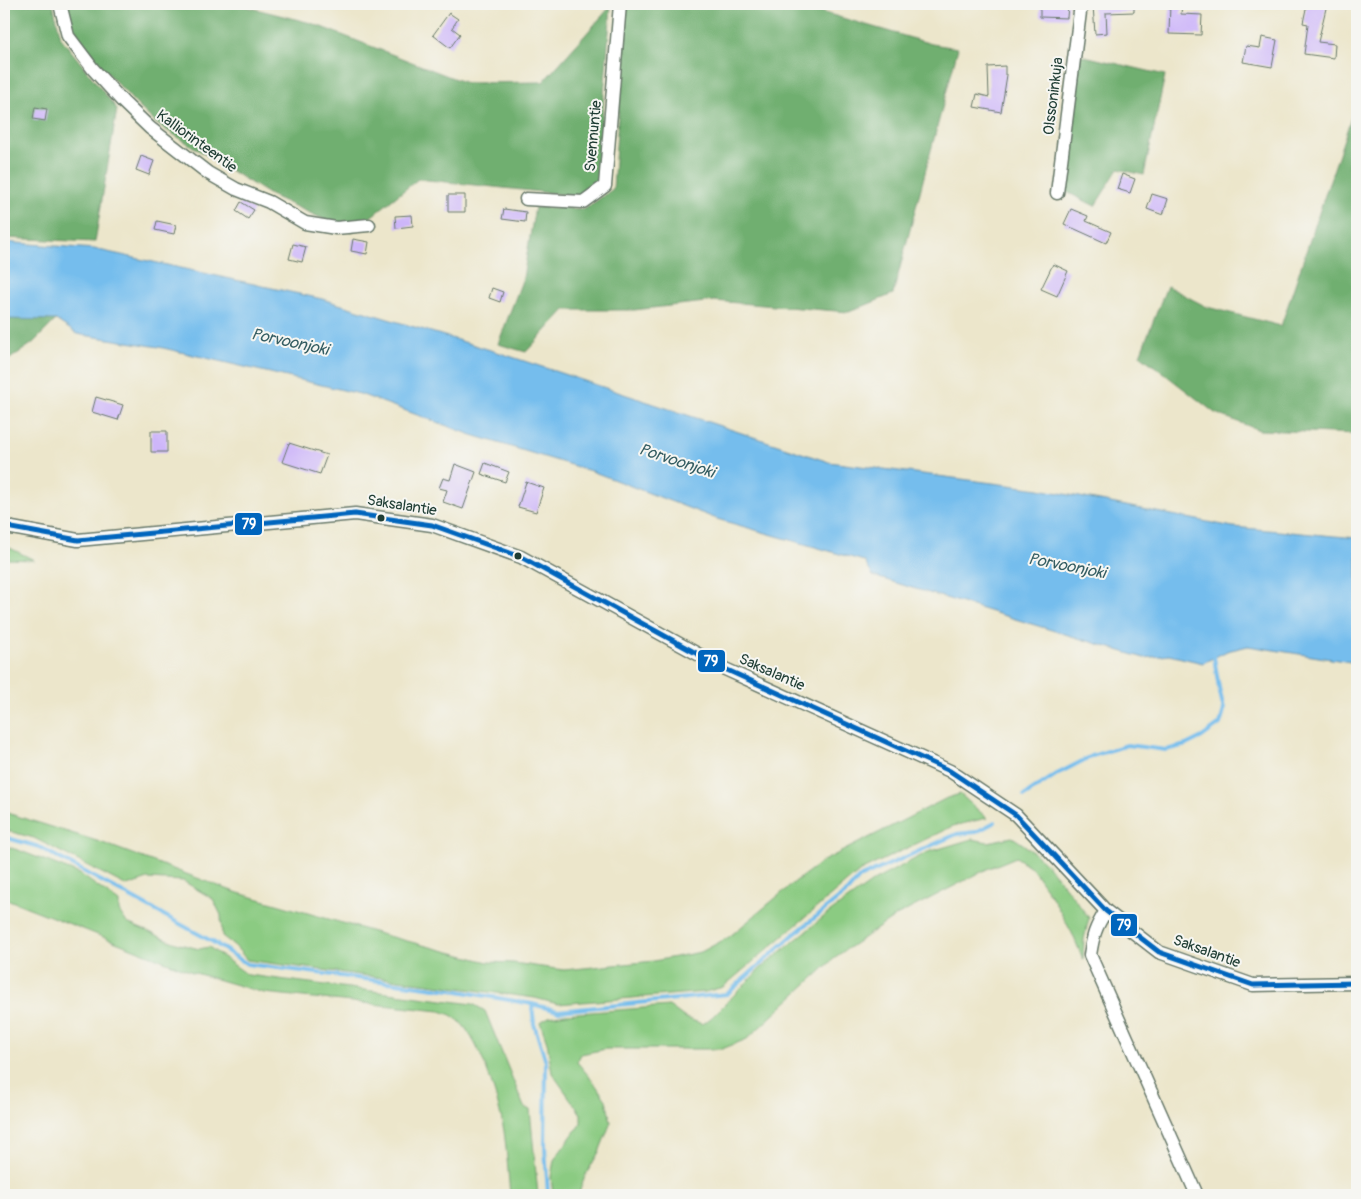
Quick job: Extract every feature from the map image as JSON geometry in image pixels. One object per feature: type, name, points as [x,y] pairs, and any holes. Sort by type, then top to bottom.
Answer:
[{"type":"street","name":"Kalliorinteentie","points":[[60,4],[68,36],[93,69],[150,128],[208,172],[236,189],[269,202],[305,223],[336,228],[369,226]]},
{"type":"street","name":"Svennuntie","points":[[526,199],[583,202],[605,186],[620,4]]},
{"type":"street","name":"Olssoninkuja","points":[[1057,193],[1081,4]]},
{"type":"street","name":"Saksalantie","points":[[4,524],[12,528],[78,540],[355,514],[432,525],[521,557],[725,669],[950,771],[1016,815],[1106,911],[1159,952],[1253,985],[1357,983]]},
{"type":"street","points":[[1106,911],[1097,925],[1090,955],[1198,1195]]},
{"type":"green space","points":[[4,4],[53,4],[61,38],[117,109],[95,242],[4,238]]},
{"type":"green space","points":[[67,4],[236,4],[311,23],[466,83],[543,82],[611,6],[597,182],[579,196],[418,179],[352,232],[270,195],[157,124],[137,105],[73,35]]},
{"type":"green space","points":[[626,4],[794,4],[932,44],[958,48],[893,294],[849,312],[714,301],[634,310],[565,310],[526,352],[498,344],[523,278],[535,207],[585,209],[613,189]]},
{"type":"green space","points":[[1080,55],[1165,75],[1144,175],[1118,169],[1095,206],[1061,189]]},
{"type":"green space","points":[[1357,100],[1357,434],[1259,430],[1215,413],[1140,355],[1167,286],[1207,307],[1281,326]]},
{"type":"green space","points":[[4,319],[56,320],[33,343],[4,363]]},
{"type":"green space","points":[[4,545],[34,560],[4,559]]},
{"type":"green space","points":[[960,794],[987,818],[953,826],[860,871],[723,987],[705,992],[558,1004],[535,998],[247,960],[235,946],[222,936],[221,915],[213,899],[183,881],[148,879],[127,886],[34,838],[4,830],[4,812],[100,842],[235,892],[384,935],[488,962],[513,963],[564,970],[654,961],[701,952],[729,937],[823,861],[947,798]]},
{"type":"green space","points":[[1012,837],[1035,853],[1045,863],[1089,918],[1084,939],[1083,959],[1072,933],[1052,897],[1031,867],[1016,857],[987,869],[896,916],[838,955],[747,1039],[722,1049],[606,1049],[581,1054],[577,1062],[606,1100],[611,1122],[599,1152],[585,1176],[580,1195],[553,1195],[551,1177],[554,1160],[581,1123],[581,1114],[552,1073],[547,1042],[540,1022],[549,1017],[566,1014],[669,1006],[685,1018],[703,1024],[760,969],[826,915],[875,880],[928,852],[972,839],[988,842]]},
{"type":"green space","points":[[4,846],[80,874],[119,902],[119,911],[127,923],[176,943],[199,949],[209,947],[248,975],[473,1004],[485,1011],[524,1107],[530,1110],[538,1195],[510,1195],[504,1131],[493,1086],[472,1037],[463,1025],[452,1016],[440,1011],[264,993],[192,972],[4,898]]},
{"type":"water","name":"Porvoonjoki","points":[[4,242],[94,249],[322,299],[497,352],[829,462],[1039,489],[1233,527],[1357,538],[1357,663],[1248,646],[1227,651],[1203,663],[1169,655],[1144,658],[873,576],[864,561],[717,519],[594,472],[472,435],[360,394],[159,347],[77,334],[56,320],[4,319]]},
{"type":"building","points":[[1040,4],[1068,4],[1067,18],[1040,17]]},
{"type":"building","points":[[1134,4],[1134,12],[1106,13],[1107,33],[1095,34],[1093,5]]},
{"type":"building","points":[[1170,4],[1182,4],[1181,14],[1202,15],[1201,35],[1169,34]]},
{"type":"building","points":[[1307,4],[1327,4],[1318,42],[1335,44],[1334,58],[1304,54],[1308,24],[1303,23]]},
{"type":"building","points":[[449,13],[458,19],[452,28],[460,34],[450,48],[433,35]]},
{"type":"building","points":[[1262,37],[1277,40],[1272,67],[1243,62],[1246,46],[1260,48]]},
{"type":"building","points":[[1005,66],[1005,75],[1007,75],[1001,112],[974,107],[977,94],[989,97],[988,67]]},
{"type":"building","points":[[35,107],[47,109],[45,121],[33,119]]},
{"type":"building","points":[[141,156],[154,161],[149,175],[136,170]]},
{"type":"building","points":[[1122,174],[1135,179],[1130,193],[1117,189]]},
{"type":"building","points":[[1152,194],[1168,199],[1163,215],[1147,209]]},
{"type":"building","points":[[448,195],[465,195],[465,212],[448,212]]},
{"type":"building","points":[[241,202],[254,210],[248,219],[236,211]]},
{"type":"building","points":[[504,209],[526,212],[525,222],[502,219]]},
{"type":"building","points":[[1071,209],[1088,216],[1086,221],[1111,232],[1106,243],[1064,224]]},
{"type":"building","points":[[412,215],[413,226],[396,228],[395,216]]},
{"type":"building","points":[[157,221],[176,225],[174,234],[155,230]]},
{"type":"building","points":[[353,239],[369,242],[367,254],[351,251]]},
{"type":"building","points":[[293,244],[306,247],[302,262],[289,259]]},
{"type":"building","points":[[1053,264],[1068,271],[1057,296],[1041,289]]},
{"type":"building","points":[[492,288],[503,292],[500,302],[489,298]]},
{"type":"building","points":[[96,397],[123,405],[118,420],[92,412]]},
{"type":"building","points":[[151,431],[167,431],[167,452],[151,452]]},
{"type":"building","points":[[289,443],[327,455],[320,474],[282,462]]},
{"type":"building","points":[[485,463],[509,472],[505,482],[481,474]]},
{"type":"building","points":[[455,464],[476,472],[463,509],[443,502],[447,490],[439,488],[443,478],[450,480]]},
{"type":"building","points":[[526,482],[544,488],[536,512],[518,507]]},
{"type":"waterway","points":[[1024,796],[1057,774],[1092,756],[1127,745],[1166,750],[1186,745],[1202,737],[1220,724],[1224,710],[1215,654]]},
{"type":"waterway","points":[[4,837],[39,847],[213,942],[247,964],[458,991],[532,1004],[558,1011],[727,994],[792,936],[848,891],[859,878],[957,834],[976,832],[995,822]]},
{"type":"waterway","points":[[532,1004],[534,1024],[546,1062],[545,1147],[548,1195]]},
{"type":"transit line","name":"79","points":[[4,523],[12,528],[78,540],[355,514],[432,525],[521,557],[725,669],[950,771],[1016,815],[1106,911],[1159,952],[1253,985],[1357,983]]}]
